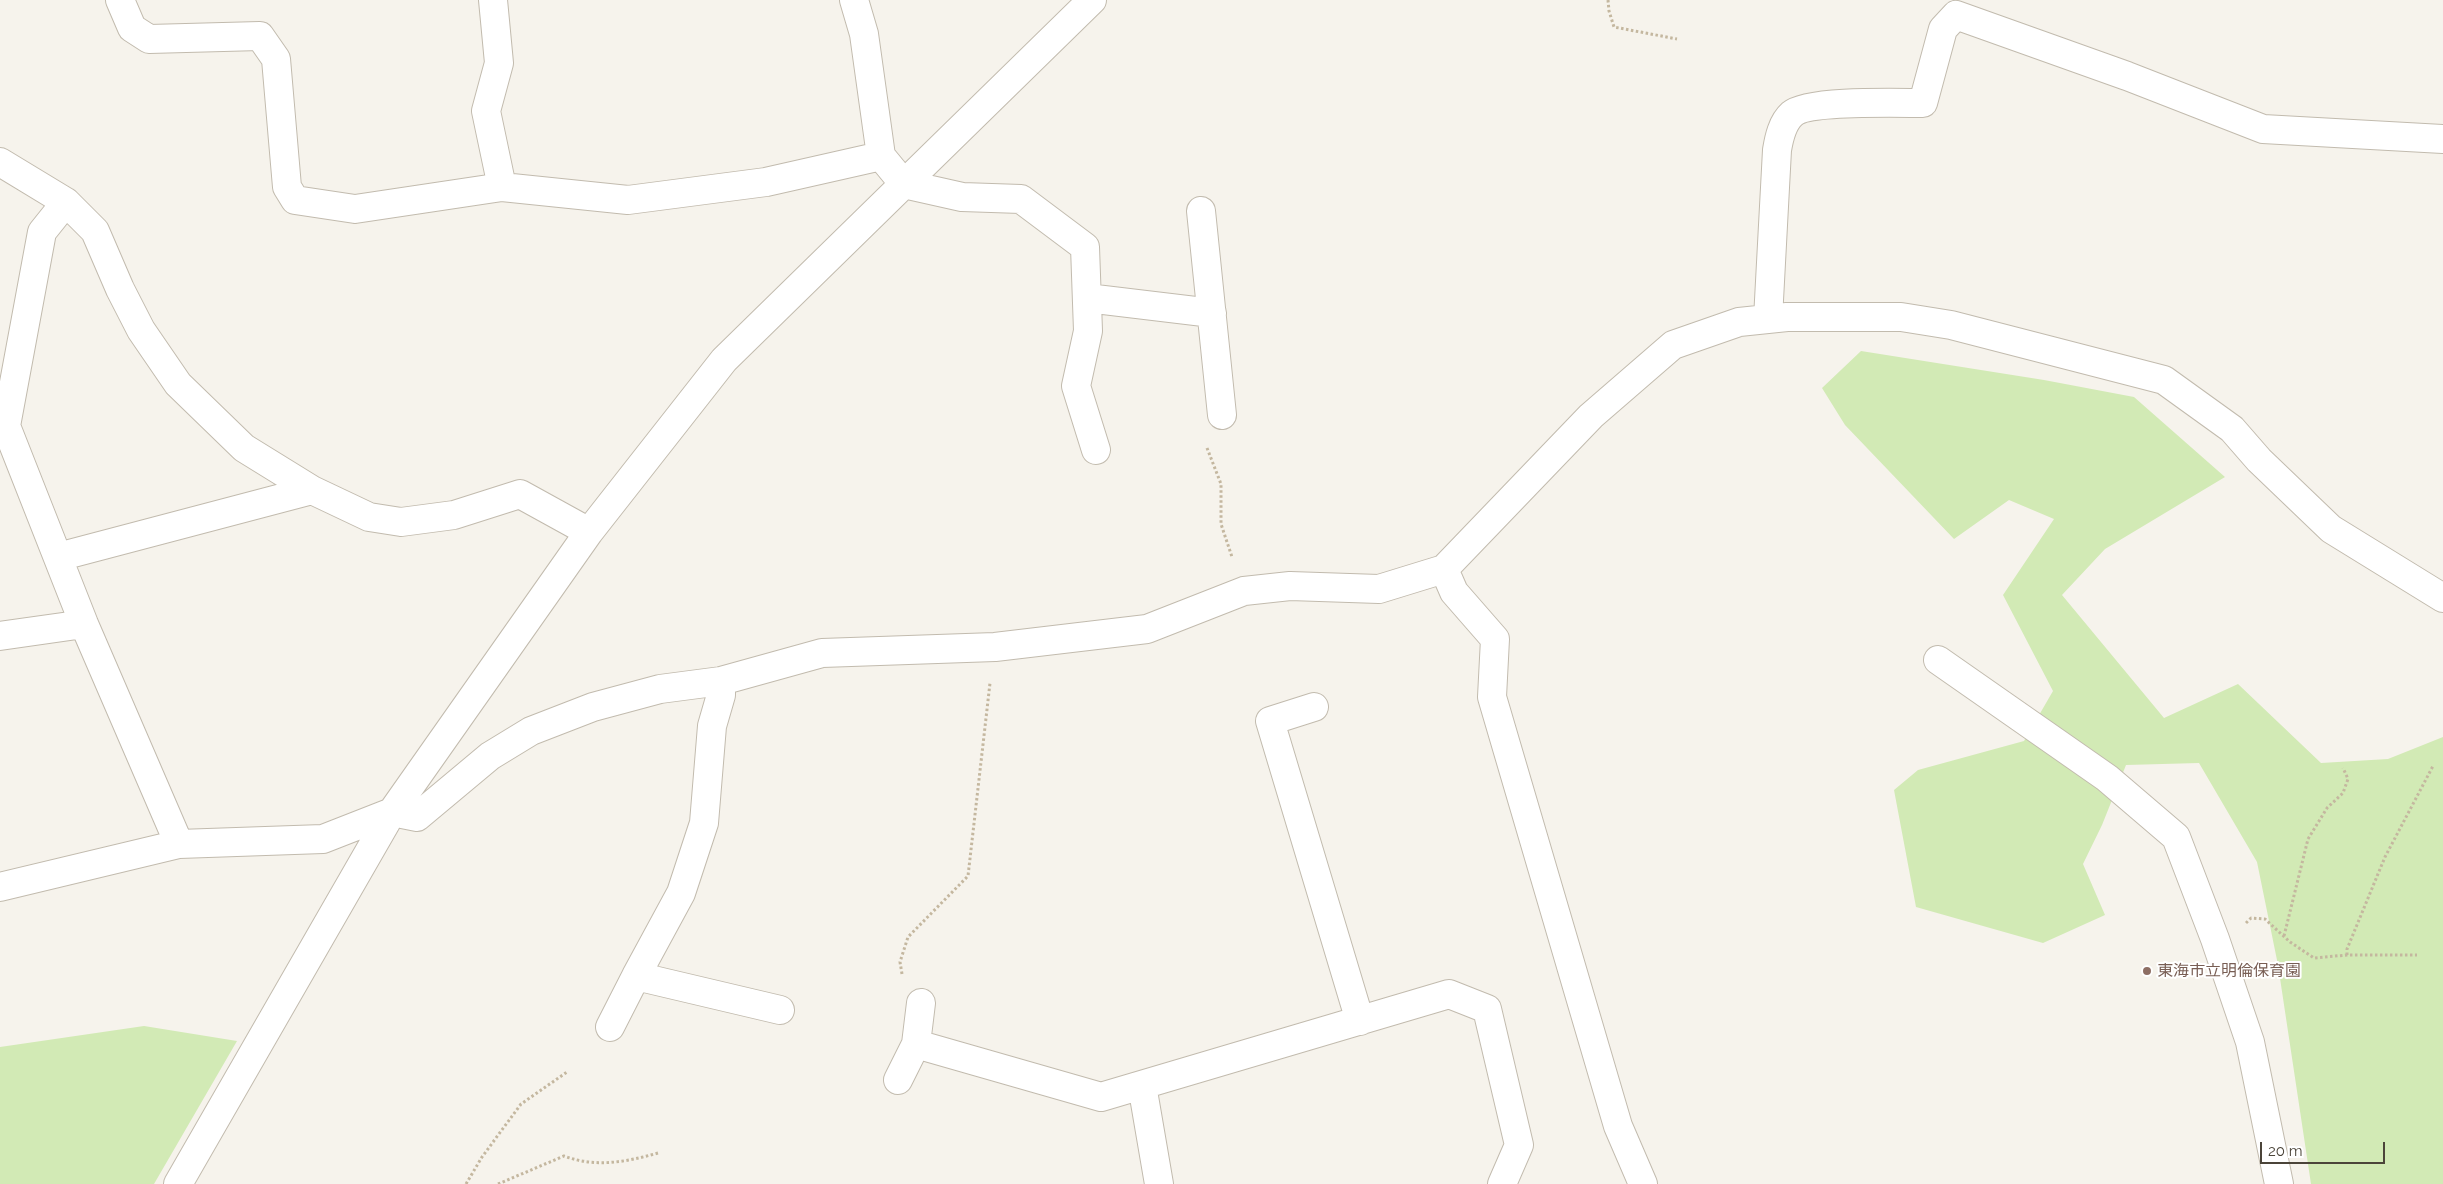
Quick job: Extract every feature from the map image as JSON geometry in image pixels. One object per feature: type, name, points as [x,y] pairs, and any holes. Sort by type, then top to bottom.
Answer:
[{"type":"street","points":[[120,0],[132,28],[149,39],[260,36],[276,59],[287,186],[295,200],[355,209],[502,187],[628,200],[766,182],[882,156]]},
{"type":"street","points":[[494,0],[499,63],[486,111],[502,187]]},
{"type":"street","points":[[854,0],[864,34],[882,156],[904,184],[962,197],[1021,199],[1085,247],[1088,331],[1076,386],[1096,450]]},
{"type":"street","points":[[178,1184],[392,812],[589,532],[724,360],[1092,0]]},
{"type":"street","points":[[1768,319],[1777,150],[1780,132],[1792,114],[1819,105],[1923,103],[1943,29],[1956,15],[2127,76],[2263,129],[2443,139]]},
{"type":"street","points":[[0,162],[66,202],[95,231],[120,290],[141,330],[178,384],[244,448],[312,490],[369,516],[401,522],[454,515],[520,494],[589,532]]},
{"type":"street","points":[[66,202],[42,232],[6,426],[84,624],[179,844]]},
{"type":"street","points":[[1201,211],[1222,415]]},
{"type":"street","points":[[1087,298],[1212,312]]},
{"type":"street","points":[[0,887],[179,844],[322,839],[392,812],[417,817],[490,756],[540,728],[593,707],[660,689],[721,681],[822,653],[995,648],[1147,629],[1244,591],[1290,586],[1379,588],[1444,569],[1591,416],[1673,345],[1740,322],[1787,317],[1901,317],[1952,325],[2164,380],[2232,429],[2259,460],[2331,529],[2443,598]]},
{"type":"street","points":[[58,557],[312,490]]},
{"type":"street","points":[[1444,569],[1454,592],[1495,639],[1492,697],[1618,1126],[1643,1184]]},
{"type":"street","points":[[0,636],[84,624]]},
{"type":"street","points":[[1938,660],[2108,778],[2176,837],[2217,945],[2250,1042],[2279,1184]]},
{"type":"street","points":[[610,1027],[681,893],[704,823],[712,726],[721,695],[721,681]]},
{"type":"street","points":[[1314,707],[1270,721],[1360,1020]]},
{"type":"street","points":[[636,976],[780,1010]]},
{"type":"street","points":[[916,1044],[1102,1097],[1449,994],[1487,1009],[1518,1145],[1502,1184]]},
{"type":"street","points":[[898,1080],[916,1044],[921,1003]]},
{"type":"street","points":[[1142,1085],[1159,1184]]},
{"type":"path","points":[[1608,0],[1609,12],[1614,26],[1677,39]]},
{"type":"path","points":[[1206,441],[1221,484],[1221,524],[1244,591]]},
{"type":"path","points":[[921,1003],[909,994],[903,982],[900,962],[908,937],[968,876],[976,788],[995,648]]},
{"type":"path","points":[[2347,955],[2385,858],[2433,766]]},
{"type":"path","points":[[2284,936],[2308,839],[2327,808],[2342,793],[2348,778],[2343,768]]},
{"type":"path","points":[[2217,945],[2229,941],[2251,918],[2265,919],[2314,958],[2347,955],[2417,955]]},
{"type":"path","points":[[466,1184],[482,1158],[521,1104],[567,1072]]},
{"type":"path","points":[[498,1184],[564,1156],[579,1161],[614,1164],[658,1153]]},
{"type":"green space","points":[[1861,351],[2044,380],[2134,397],[2225,477],[2105,549],[2062,595],[2164,718],[2238,684],[2321,763],[2388,759],[2443,737],[2443,1184],[2311,1184],[2278,965],[2257,862],[2199,763],[2126,765],[2102,825],[2083,864],[2105,915],[2043,943],[1916,907],[1894,790],[1918,770],[2024,741],[2053,691],[2003,595],[2054,519],[2009,500],[1954,539],[1845,425],[1822,388]]},
{"type":"green space","points":[[144,1026],[237,1041],[154,1184],[0,1184],[0,1047]]},
{"type":"place","name":"東海市立明倫保育園","points":[[2147,971]]}]
